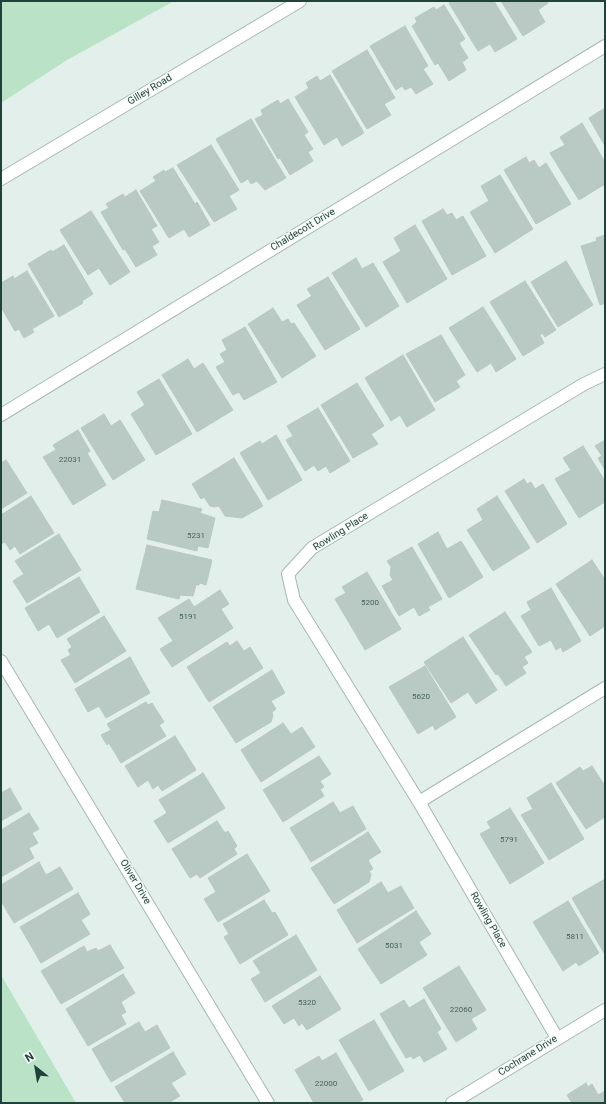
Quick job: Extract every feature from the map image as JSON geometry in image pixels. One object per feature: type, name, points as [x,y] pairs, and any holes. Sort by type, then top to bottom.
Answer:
[{"type":"street","name":"Gilley Road","points":[[1,179],[300,1]]},
{"type":"street","name":"Chaldecott Drive","points":[[1,415],[605,46]]},
{"type":"street","name":"Rowling Place","points":[[557,1038],[419,802],[294,600],[288,574],[312,548],[584,384],[605,374]]},
{"type":"street","name":"Oliver Drive","points":[[1,661],[268,1103]]},
{"type":"street","points":[[419,802],[605,688]]},
{"type":"street","name":"Cochrane Drive","points":[[452,1103],[605,1010]]},
{"type":"green space","points":[[1,1],[174,1],[67,60],[1,103]]},
{"type":"green space","points":[[1,975],[76,1103],[1,1103]]},
{"type":"building","points":[[452,1],[494,1],[517,39],[495,52],[490,44],[478,51],[449,3]]},
{"type":"building","points":[[501,1],[547,1],[548,3],[538,10],[545,22],[523,36]]},
{"type":"building","points":[[444,5],[465,39],[459,43],[468,58],[462,62],[466,70],[449,81],[438,63],[435,65],[412,26],[417,22],[415,18],[434,7],[436,10]]},
{"type":"building","points":[[405,26],[428,66],[423,69],[433,84],[416,94],[411,87],[405,90],[402,86],[396,90],[370,46]]},
{"type":"building","points":[[367,50],[395,98],[384,104],[391,115],[367,129],[332,71]]},
{"type":"building","points":[[330,75],[364,133],[342,146],[337,137],[324,145],[295,97],[309,88],[306,83],[317,76],[320,81]]},
{"type":"building","points":[[288,99],[308,132],[304,135],[313,149],[308,152],[313,161],[290,175],[280,158],[278,159],[255,119],[263,115],[261,110],[278,100],[280,104]]},
{"type":"building","points":[[605,108],[605,146],[589,118]]},
{"type":"building","points":[[251,119],[286,178],[265,190],[257,181],[251,184],[248,179],[241,183],[216,139]]},
{"type":"building","points":[[582,123],[605,162],[605,184],[579,200],[550,153],[565,145],[560,137]]},
{"type":"building","points":[[211,145],[239,190],[229,196],[237,209],[214,222],[177,165]]},
{"type":"building","points":[[526,157],[529,163],[534,160],[539,168],[546,163],[571,204],[536,224],[504,170]]},
{"type":"building","points":[[173,168],[195,204],[197,202],[210,225],[189,237],[184,229],[169,238],[140,191],[156,181],[153,177],[164,170],[165,172]]},
{"type":"building","points":[[500,175],[533,229],[495,253],[470,212],[489,201],[481,186]]},
{"type":"building","points":[[136,190],[157,226],[151,229],[159,242],[152,246],[157,255],[136,267],[125,249],[123,250],[101,212],[109,208],[106,204],[123,194],[125,197]]},
{"type":"building","points":[[443,209],[447,215],[452,213],[456,220],[463,216],[486,256],[452,275],[422,221]]},
{"type":"building","points":[[91,211],[130,272],[110,285],[99,268],[88,275],[60,230]]},
{"type":"building","points":[[415,225],[447,279],[407,303],[383,262],[401,251],[394,238]]},
{"type":"building","points":[[605,235],[605,303],[600,305],[581,246],[597,241],[596,238]]},
{"type":"building","points":[[64,245],[93,294],[82,301],[83,303],[59,317],[28,264],[51,250],[52,252]]},
{"type":"building","points":[[356,258],[362,269],[373,263],[399,306],[366,327],[332,273]]},
{"type":"building","points":[[566,261],[593,305],[558,327],[531,282]]},
{"type":"building","points":[[27,271],[54,316],[32,329],[34,332],[24,338],[19,329],[15,331],[1,307],[1,283],[13,276],[14,279]]},
{"type":"building","points":[[328,277],[360,329],[325,350],[297,305],[312,296],[307,289]]},
{"type":"building","points":[[525,281],[556,330],[545,337],[542,333],[540,335],[544,343],[523,356],[490,302]]},
{"type":"building","points":[[483,307],[516,359],[496,372],[491,363],[477,372],[449,328]]},
{"type":"building","points":[[273,308],[282,322],[288,319],[291,324],[294,323],[316,356],[282,378],[248,324]]},
{"type":"building","points":[[245,327],[277,382],[244,400],[239,392],[233,395],[216,367],[225,362],[220,354],[227,350],[222,340]]},
{"type":"building","points":[[441,335],[465,375],[456,381],[460,387],[435,402],[406,354]]},
{"type":"building","points":[[403,355],[435,410],[407,427],[400,415],[391,421],[365,378]]},
{"type":"building","points":[[188,359],[194,369],[203,363],[233,410],[197,432],[162,375]]},
{"type":"building","points":[[159,379],[192,434],[156,455],[131,414],[145,405],[137,392]]},
{"type":"building","points":[[357,383],[384,426],[371,434],[378,444],[353,458],[321,405]]},
{"type":"building","points":[[318,408],[350,461],[330,473],[326,466],[318,471],[314,465],[305,471],[286,440],[293,436],[287,426]]},
{"type":"building","points":[[104,414],[111,426],[120,420],[145,460],[113,480],[81,428]]},
{"type":"building","points":[[78,430],[90,451],[87,453],[106,485],[73,505],[43,457],[56,450],[53,445]]},
{"type":"building","points":[[276,435],[302,480],[268,500],[240,453],[260,441],[262,444]]},
{"type":"building","points":[[605,440],[605,470],[598,458],[602,456],[595,446]]},
{"type":"building","points":[[583,446],[605,481],[605,502],[579,518],[555,479],[571,470],[563,458]]},
{"type":"building","points":[[234,458],[263,506],[242,518],[225,516],[219,506],[210,506],[204,497],[201,499],[192,484]]},
{"type":"building","points":[[6,460],[27,493],[1,509],[1,463]]},
{"type":"building","points":[[524,479],[527,484],[531,482],[535,489],[543,484],[567,524],[537,543],[505,491]]},
{"type":"building","points":[[31,496],[54,533],[20,554],[15,546],[10,550],[5,542],[1,544],[1,515]]},
{"type":"building","points":[[497,496],[530,548],[493,571],[467,530],[483,520],[477,509]]},
{"type":"building","points":[[162,500],[202,509],[200,513],[215,518],[208,548],[198,546],[197,551],[147,539],[153,511],[159,512]]},
{"type":"building","points":[[438,532],[447,549],[461,541],[483,577],[449,598],[418,544]]},
{"type":"building","points":[[59,534],[81,570],[27,603],[13,581],[24,574],[15,561]]},
{"type":"building","points":[[147,545],[212,560],[206,585],[200,583],[199,585],[196,585],[193,596],[180,595],[179,599],[136,589]]},
{"type":"building","points":[[412,547],[442,599],[428,607],[430,610],[419,616],[414,607],[399,616],[382,586],[393,580],[390,575],[391,567],[387,561]]},
{"type":"building","points":[[592,560],[605,580],[605,626],[590,636],[556,584]]},
{"type":"building","points":[[367,572],[401,629],[365,650],[335,599],[346,593],[342,587]]},
{"type":"building","points":[[79,577],[100,612],[57,638],[49,624],[38,631],[25,608]]},
{"type":"building","points":[[551,588],[581,641],[563,652],[561,647],[556,650],[551,640],[539,646],[521,616],[531,610],[527,602]]},
{"type":"building","points":[[220,590],[229,604],[221,609],[233,628],[172,667],[160,649],[173,641],[158,618],[189,599],[194,607]]},
{"type":"building","points":[[505,612],[532,652],[524,657],[528,663],[522,667],[526,673],[506,686],[498,674],[496,675],[469,635]]},
{"type":"building","points":[[104,616],[126,651],[75,683],[61,660],[71,655],[68,650],[72,647],[67,639]]},
{"type":"building","points":[[463,637],[497,690],[476,704],[468,692],[451,703],[424,662]]},
{"type":"building","points":[[237,641],[244,651],[250,647],[263,668],[209,702],[187,667],[227,642],[230,646]]},
{"type":"building","points":[[130,657],[150,693],[106,718],[99,706],[88,712],[75,689]]},
{"type":"building","points":[[425,666],[456,717],[435,730],[433,725],[418,734],[389,687]]},
{"type":"building","points":[[272,670],[285,693],[271,701],[276,709],[272,712],[273,715],[271,722],[236,743],[213,707]]},
{"type":"building","points":[[146,702],[148,705],[152,703],[164,722],[159,725],[166,736],[121,763],[109,743],[107,745],[101,735],[111,730],[107,724]]},
{"type":"building","points":[[283,723],[291,734],[302,727],[315,747],[261,782],[241,750]]},
{"type":"building","points":[[175,736],[196,770],[162,791],[158,785],[153,789],[148,780],[138,787],[125,766]]},
{"type":"building","points":[[319,756],[331,774],[320,781],[324,787],[320,789],[324,796],[283,822],[263,790]]},
{"type":"building","points":[[592,766],[605,786],[605,817],[586,829],[556,783],[580,767],[583,771]]},
{"type":"building","points":[[203,773],[225,808],[168,843],[154,821],[167,813],[159,800]]},
{"type":"building","points":[[551,783],[584,839],[549,860],[521,815],[533,809],[527,798]]},
{"type":"building","points":[[10,788],[22,809],[1,821],[1,793]]},
{"type":"building","points":[[333,802],[340,813],[353,806],[366,829],[311,862],[290,828]]},
{"type":"building","points":[[510,808],[544,863],[510,884],[480,834],[491,828],[487,822]]},
{"type":"building","points":[[29,813],[39,829],[32,833],[38,843],[29,848],[34,858],[1,877],[1,830]]},
{"type":"building","points":[[217,821],[225,833],[228,831],[237,846],[234,849],[237,854],[200,878],[197,874],[190,878],[172,849]]},
{"type":"building","points":[[368,832],[381,852],[368,860],[373,869],[369,871],[371,875],[369,882],[334,904],[311,868]]},
{"type":"building","points":[[247,854],[270,891],[218,922],[204,899],[216,892],[208,878]]},
{"type":"building","points":[[39,862],[46,875],[60,867],[73,889],[14,923],[1,901],[1,885]]},
{"type":"building","points":[[605,879],[605,952],[604,953],[572,898]]},
{"type":"building","points":[[381,882],[388,893],[401,886],[414,908],[357,943],[337,910]]},
{"type":"building","points":[[78,893],[90,914],[81,920],[90,934],[41,963],[20,927]]},
{"type":"building","points":[[264,900],[272,913],[275,912],[288,935],[240,964],[224,937],[229,934],[223,924]]},
{"type":"building","points":[[568,901],[599,953],[579,966],[576,962],[563,971],[533,922]]},
{"type":"building","points":[[416,911],[431,934],[419,942],[427,955],[381,984],[358,949]]},
{"type":"building","points":[[296,935],[317,970],[265,1002],[251,979],[261,973],[253,961]]},
{"type":"building","points":[[110,945],[124,968],[61,1004],[41,971],[84,946],[87,952],[96,948],[98,951]]},
{"type":"building","points":[[459,966],[486,1010],[471,1019],[477,1029],[456,1042],[423,988]]},
{"type":"building","points":[[123,974],[135,993],[121,1002],[126,1012],[121,1015],[126,1024],[88,1046],[66,1009]]},
{"type":"building","points":[[320,976],[341,1009],[307,1030],[302,1023],[299,1026],[294,1018],[284,1024],[272,1006]]},
{"type":"building","points":[[424,999],[441,1029],[437,1032],[447,1049],[424,1062],[420,1055],[413,1059],[411,1056],[406,1058],[380,1014],[404,1000],[409,1008]]},
{"type":"building","points":[[374,1020],[404,1071],[369,1091],[339,1040]]},
{"type":"building","points":[[139,1022],[145,1032],[157,1025],[170,1048],[111,1082],[92,1049]]},
{"type":"building","points":[[173,1052],[186,1074],[171,1083],[180,1096],[168,1103],[125,1103],[115,1087]]},
{"type":"building","points":[[336,1053],[363,1100],[357,1103],[314,1103],[295,1070],[319,1056],[322,1061]]},
{"type":"building","points":[[586,1083],[588,1087],[592,1084],[598,1095],[605,1091],[605,1103],[572,1103],[567,1095]]}]
